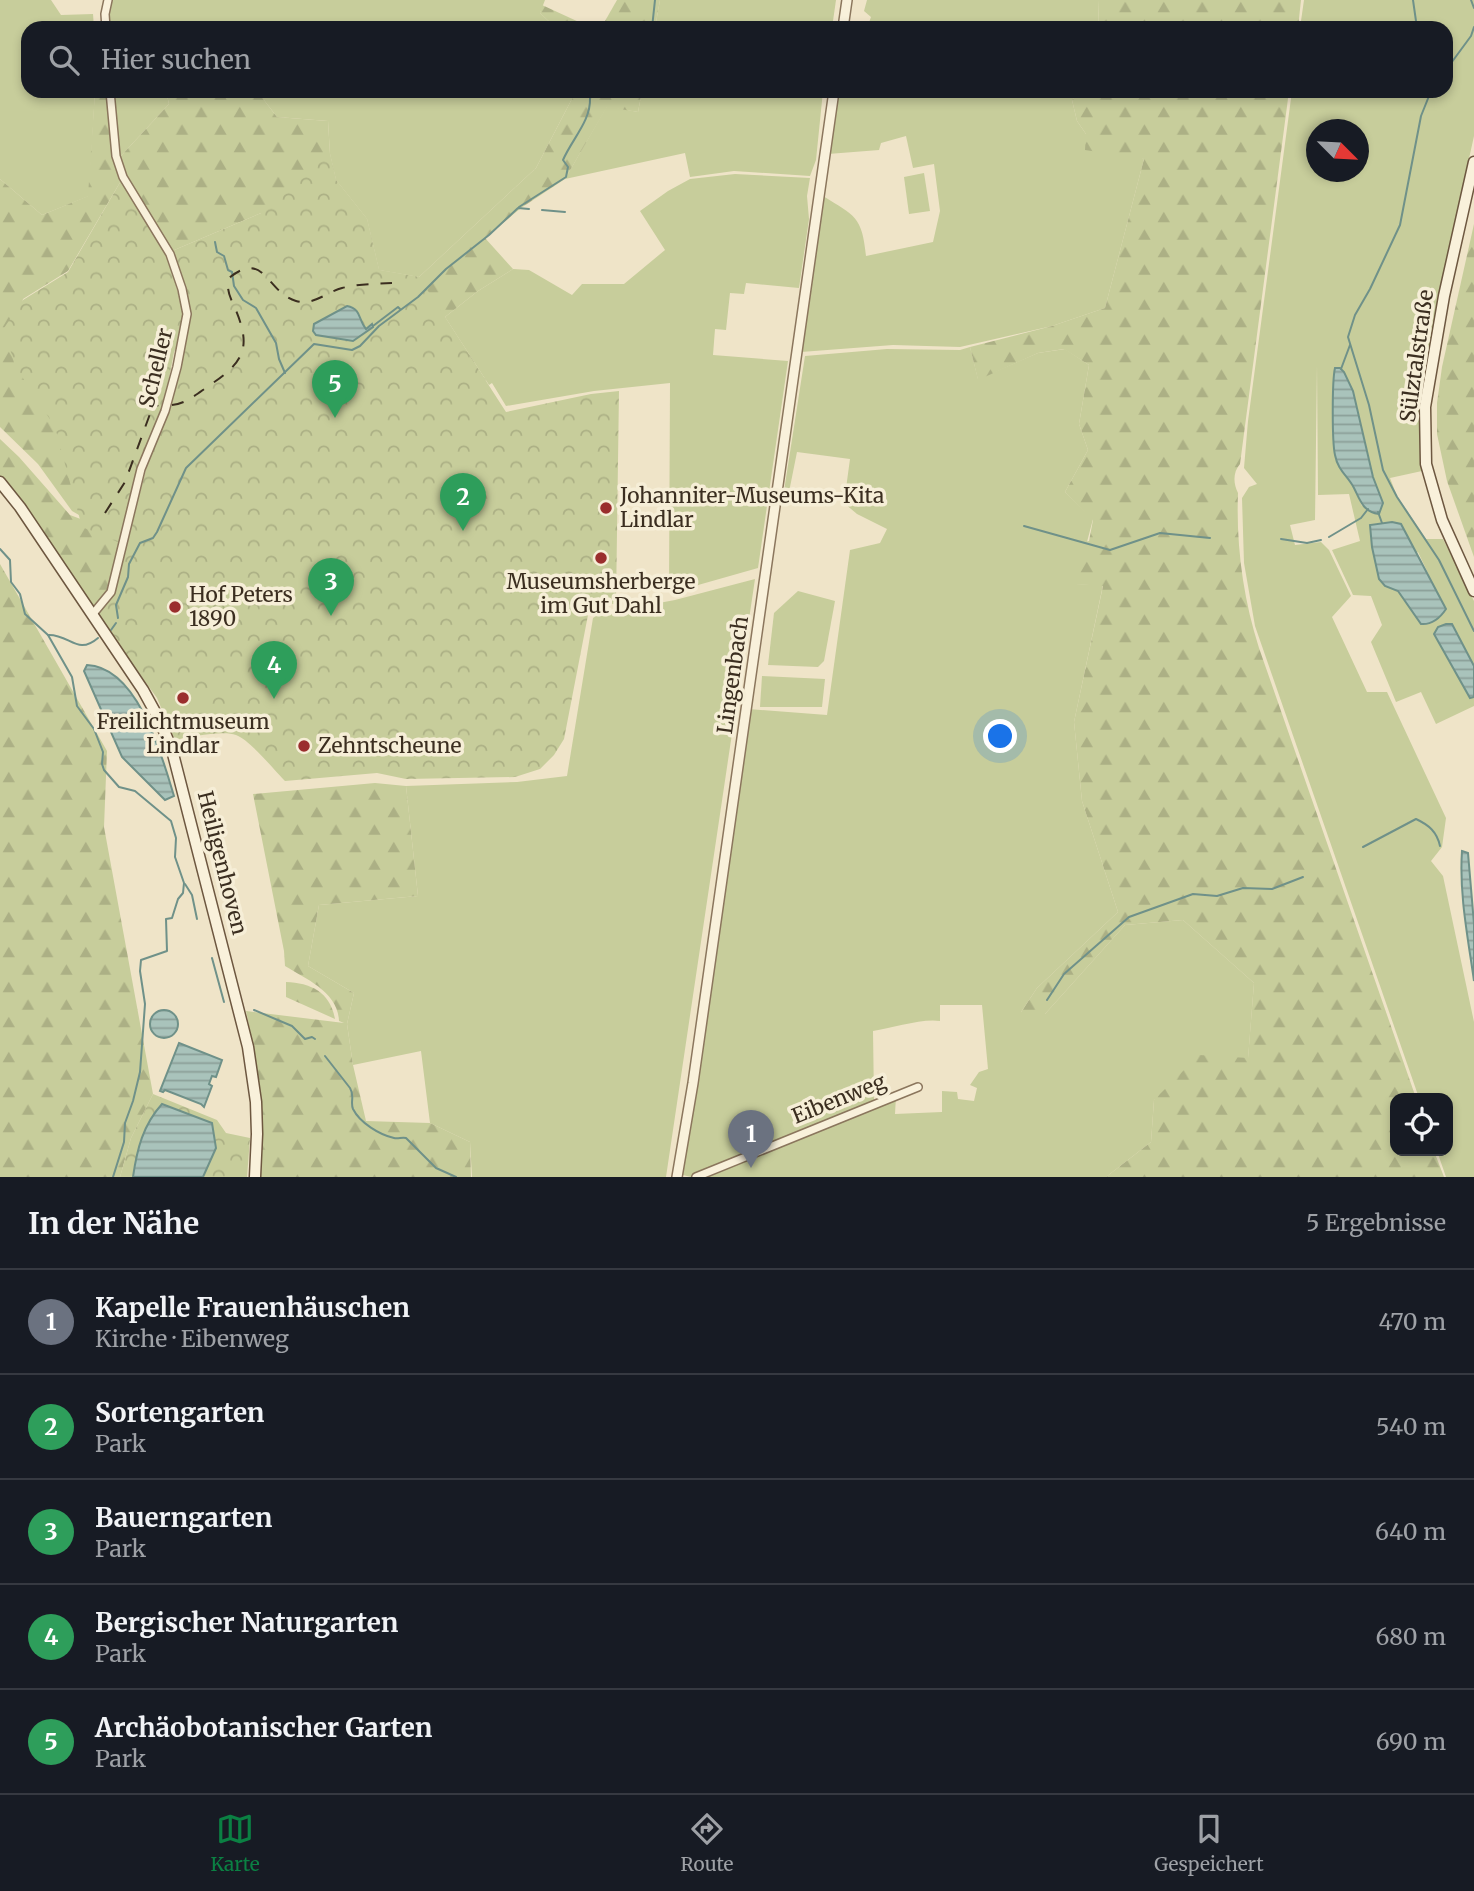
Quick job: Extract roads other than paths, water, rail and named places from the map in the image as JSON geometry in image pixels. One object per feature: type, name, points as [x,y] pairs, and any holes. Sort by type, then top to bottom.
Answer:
[{"type":"main road","name":"Sülztalstraße","points":[[1474,162],[1444,296],[1425,407],[1426,464],[1442,520],[1474,591]]},
{"type":"main road","name":"Heiligenhoven","points":[[0,482],[20,507],[143,690],[160,721],[181,778],[248,1047],[256,1102],[255,1177]]},
{"type":"street","points":[[106,21],[108,0]]},
{"type":"street","points":[[844,21],[847,0]]},
{"type":"street","name":"Scheller","points":[[92,615],[111,592],[141,469],[165,411],[177,368],[187,314],[170,254],[123,177],[116,156],[111,98]]},
{"type":"street","name":"Lingenbach","points":[[677,1177],[693,1083],[833,98]]},
{"type":"street","name":"Eibenweg","points":[[696,1177],[918,1087]]},
{"type":"water","points":[[347,306],[357,312],[366,329],[372,324],[373,327],[353,341],[316,335],[313,331],[314,324]]},
{"type":"water","points":[[1335,368],[1344,372],[1353,391],[1373,477],[1383,503],[1379,514],[1369,511],[1363,505],[1336,461],[1333,425]]},
{"type":"water","points":[[1392,522],[1401,524],[1446,609],[1432,622],[1421,624],[1398,591],[1385,586],[1379,579],[1370,525]]},
{"type":"water","points":[[1452,624],[1474,666],[1474,697],[1470,698],[1434,634],[1438,627]]},
{"type":"water","points":[[87,665],[105,670],[120,681],[134,697],[155,738],[174,796],[165,800],[122,757],[84,671]]},
{"type":"water","points":[[1462,851],[1468,853],[1474,924],[1474,981],[1463,900]]},
{"type":"water","points":[[164,1010],[174,1014],[178,1024],[174,1034],[164,1038],[154,1034],[150,1024],[154,1014]]},
{"type":"water","points":[[179,1043],[222,1060],[216,1077],[212,1076],[209,1084],[212,1086],[204,1107],[165,1090],[160,1091]]},
{"type":"water","points":[[162,1104],[212,1123],[216,1148],[203,1177],[133,1177],[142,1138],[150,1120]]},
{"type":"waterway","points":[[653,21],[655,0]]},
{"type":"waterway","points":[[1413,0],[1416,21]]},
{"type":"waterway","points":[[1471,0],[1474,8]]},
{"type":"waterway","points":[[1453,60],[1471,36],[1474,27]]},
{"type":"waterway","points":[[519,207],[566,177],[568,167],[563,160],[584,122],[590,98]]},
{"type":"waterway","points":[[1428,98],[1421,116],[1400,225],[1355,315],[1348,337],[1369,405],[1383,470],[1397,497],[1439,560],[1474,631]]},
{"type":"waterway","points":[[118,618],[116,605],[128,577],[129,564],[140,543],[153,538],[157,532],[186,468],[314,344],[352,350],[360,346],[379,326],[418,297],[446,269],[518,208],[529,209]]},
{"type":"waterway","points":[[542,210],[565,212]]},
{"type":"waterway","points":[[215,242],[217,252],[224,256],[228,270],[232,272],[234,286],[243,300],[256,308],[276,343],[285,373]]},
{"type":"waterway","points":[[373,326],[398,307],[400,309]]},
{"type":"waterway","points":[[1341,369],[1350,345]]},
{"type":"waterway","points":[[1329,537],[1361,518],[1368,509]]},
{"type":"waterway","points":[[1378,512],[1382,523]]},
{"type":"waterway","points":[[1024,526],[1110,550],[1160,533],[1210,538]]},
{"type":"waterway","points":[[1281,539],[1307,543],[1321,540]]},
{"type":"waterway","points":[[0,549],[10,560],[11,582],[20,594],[25,614],[48,635],[72,677],[77,706],[94,729],[103,752],[104,770],[119,787],[135,791],[171,821],[176,838],[175,857],[184,883],[183,893],[178,899],[172,918],[166,919],[167,951],[141,960],[145,1004],[140,1072],[113,1177]]},
{"type":"waterway","points":[[111,630],[116,623]]},
{"type":"waterway","points":[[48,635],[79,645],[91,643],[98,638]]},
{"type":"waterway","points":[[1363,847],[1416,819],[1432,830],[1440,846]]},
{"type":"waterway","points":[[1047,1000],[1064,974],[1129,917],[1193,894],[1217,896],[1243,888],[1272,889],[1303,877]]},
{"type":"waterway","points":[[185,884],[192,895],[197,919]]},
{"type":"waterway","points":[[212,958],[224,1002]]},
{"type":"waterway","points":[[254,1010],[292,1026],[305,1039],[315,1039]]},
{"type":"waterway","points":[[325,1056],[350,1088],[353,1109],[360,1119],[383,1134],[406,1138],[436,1168],[456,1177]]},
{"type":"railway","points":[[172,405],[196,395],[222,377],[242,353],[243,334],[228,286],[229,278],[241,270],[258,270],[286,296],[302,302],[348,287],[392,283]]},
{"type":"railway","points":[[105,513],[125,482],[150,414],[158,405]]},
{"type":"place","name":"Archäobotanischer Garten","points":[[335,418]]},
{"type":"place","name":"Johanniter-Museums-Kita Lindlar","points":[[606,508]]},
{"type":"place","name":"Sortengarten","points":[[463,531]]},
{"type":"place","name":"Museumsherberge im Gut Dahl","points":[[601,558]]},
{"type":"place","name":"Hof Peters 1890","points":[[175,607]]},
{"type":"place","name":"Bauerngarten","points":[[331,616]]},
{"type":"place","name":"Freilichtmuseum Lindlar","points":[[183,698]]},
{"type":"place","name":"Bergischer Naturgarten","points":[[274,699]]},
{"type":"place","name":"Zehntscheune","points":[[304,746]]},
{"type":"place","name":"Kapelle Frauenhäuschen","points":[[751,1168]]}]
